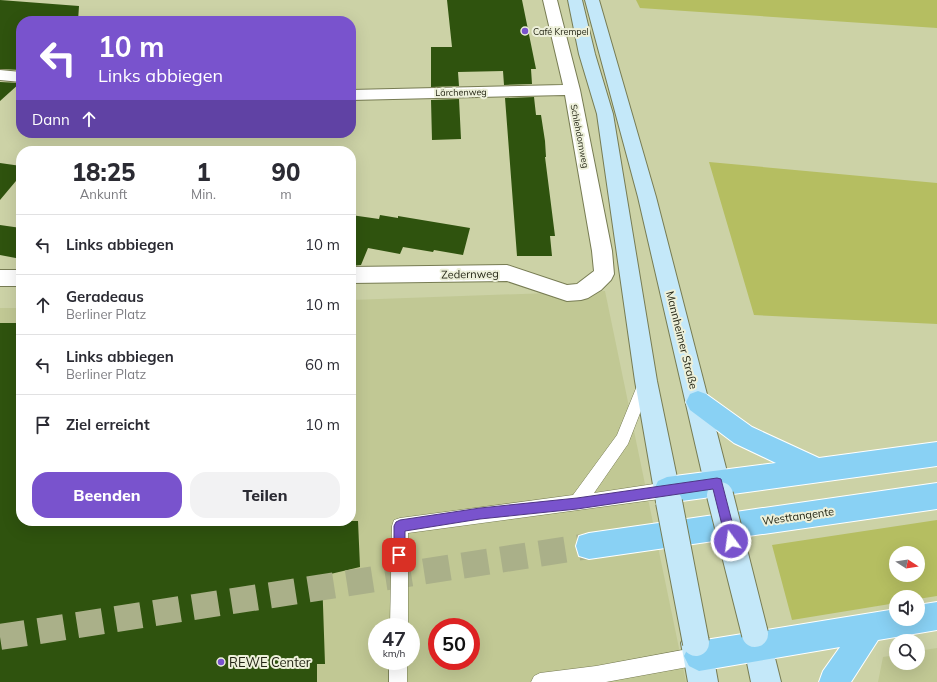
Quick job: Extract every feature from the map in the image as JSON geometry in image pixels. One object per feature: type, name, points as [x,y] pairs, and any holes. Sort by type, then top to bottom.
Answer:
[{"type":"main road","points":[[575,0],[605,114],[646,381],[699,660],[756,640],[869,628],[937,616]]},
{"type":"main road","name":"Mannheimer Straße","points":[[592,0],[647,196],[766,682]]},
{"type":"main road","points":[[698,402],[743,435],[818,470]]},
{"type":"main road","points":[[668,496],[718,489],[818,470],[937,454]]},
{"type":"main road","name":"Westtangente","points":[[589,546],[937,496]]},
{"type":"main road","points":[[834,682],[869,628]]},
{"type":"street","name":"Schlehdornweg","points":[[550,0],[572,90],[602,251],[604,274]]},
{"type":"street","points":[[0,75],[16,77]]},
{"type":"street","name":"Lärchenweg","points":[[356,94],[572,90]]},
{"type":"street","name":"Zedernweg","points":[[356,275],[507,273],[567,293],[581,292],[594,284],[604,274]]},
{"type":"street","points":[[0,278],[16,278]]},
{"type":"lane","points":[[577,503],[622,439],[646,381]]},
{"type":"lane","points":[[399,618],[400,526],[480,514],[577,503],[668,496]]},
{"type":"lane","points":[[540,682],[600,679],[699,660]]},
{"type":"lane","points":[[398,670],[398,682]]},
{"type":"shaded area","points":[[605,291],[686,682],[0,682],[0,308],[16,308],[16,526],[356,526],[356,300]]},
{"type":"shaded area","points":[[937,648],[937,682],[878,682],[883,657],[889,656],[889,670],[925,670],[925,650]]},
{"type":"green space","points":[[636,0],[937,0],[937,28],[640,8]]},
{"type":"green space","points":[[709,162],[937,183],[937,324],[754,315]]},
{"type":"green space","points":[[937,520],[937,596],[925,598],[925,590],[889,590],[889,604],[792,620],[772,545]]},
{"type":"building","points":[[0,0],[79,6],[78,16],[16,16],[16,70],[0,69]]},
{"type":"building","points":[[447,0],[522,0],[536,69],[531,69],[532,84],[504,85],[503,71],[458,72],[459,86],[431,87],[431,47],[452,47]]},
{"type":"building","points":[[0,82],[16,83],[16,87],[0,101]]},
{"type":"building","points":[[534,97],[536,115],[541,115],[545,141],[545,157],[555,236],[550,236],[552,256],[517,256],[505,98]]},
{"type":"building","points":[[459,99],[461,139],[432,140],[431,100]]},
{"type":"building","points":[[0,163],[16,165],[16,181],[0,200]]},
{"type":"building","points":[[380,215],[398,218],[398,216],[470,228],[463,255],[403,247],[400,254],[368,248],[361,265],[356,266],[356,216],[379,219]]},
{"type":"building","points":[[0,225],[16,227],[16,258],[0,255]]},
{"type":"building","points":[[0,323],[16,323],[16,526],[356,526],[356,521],[358,521],[360,567],[322,576],[325,664],[317,664],[317,682],[0,682]]},
{"type":"tunnel","points":[[0,637],[589,546]]},
{"type":"place","name":"Café Krempel","points":[[525,31]]},
{"type":"place","name":"REWE Center","points":[[221,662]]},
{"type":"route","points":[[399,555],[400,526],[717,483],[731,541]]}]
